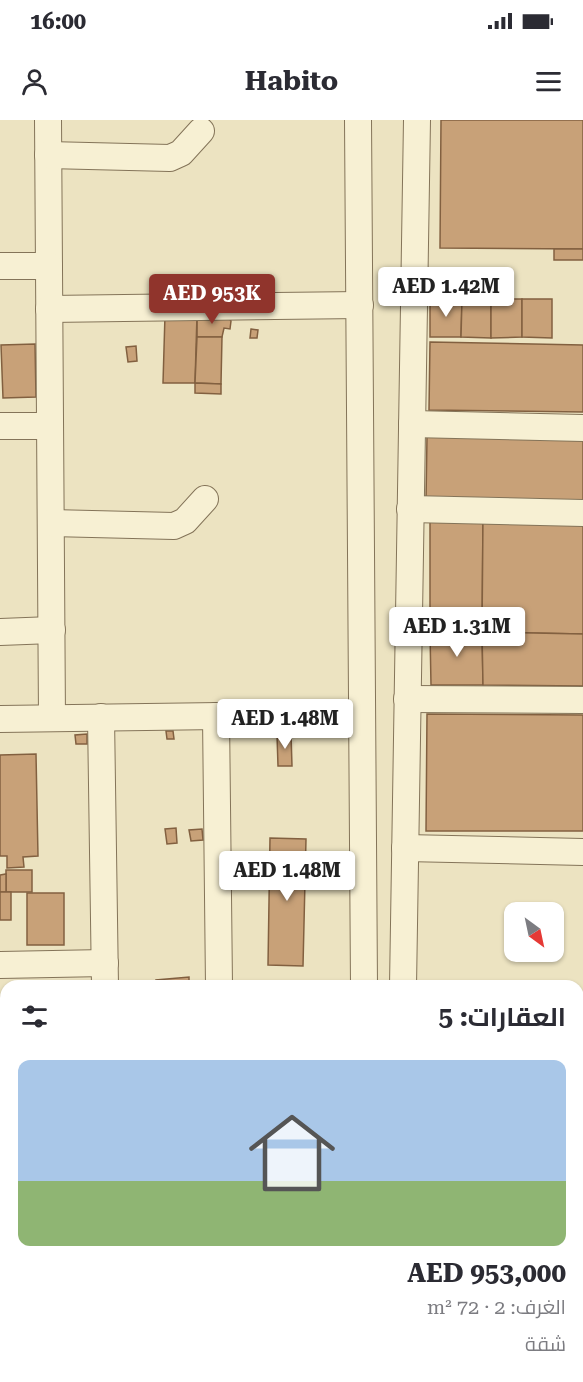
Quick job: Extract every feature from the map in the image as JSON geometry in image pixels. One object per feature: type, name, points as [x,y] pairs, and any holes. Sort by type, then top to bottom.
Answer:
[{"type":"street","points":[[48,120],[52,718]]},
{"type":"street","points":[[358,120],[364,980]]},
{"type":"street","points":[[403,980],[417,120]]},
{"type":"street","points":[[48,155],[170,158],[181,153],[201,131]]},
{"type":"street","points":[[0,266],[49,266]]},
{"type":"street","points":[[49,309],[360,305]]},
{"type":"street","points":[[412,424],[583,428]]},
{"type":"street","points":[[0,426],[50,426]]},
{"type":"street","points":[[51,524],[174,525],[185,521],[205,499]]},
{"type":"street","points":[[410,509],[583,513]]},
{"type":"street","points":[[0,632],[52,630]]},
{"type":"street","points":[[407,699],[583,700]]},
{"type":"street","points":[[0,719],[362,714]]},
{"type":"street","points":[[216,716],[219,980]]},
{"type":"street","points":[[0,965],[105,974],[101,717]]},
{"type":"street","points":[[405,848],[583,852]]},
{"type":"building","points":[[441,120],[583,120],[583,249],[440,248]]},
{"type":"building","points":[[554,249],[583,249],[583,260],[554,260]]},
{"type":"building","points":[[430,298],[462,299],[461,337],[430,337]]},
{"type":"building","points":[[462,299],[491,299],[491,338],[461,337]]},
{"type":"building","points":[[491,299],[522,299],[522,337],[491,338]]},
{"type":"building","points":[[522,299],[552,299],[552,338],[522,337]]},
{"type":"building","points":[[225,313],[231,321],[230,329],[224,328],[222,337],[197,337],[197,315]]},
{"type":"building","points":[[165,315],[197,315],[195,383],[163,383]]},
{"type":"building","points":[[251,329],[258,330],[257,338],[250,338]]},
{"type":"building","points":[[197,337],[222,337],[221,384],[195,383]]},
{"type":"building","points":[[430,342],[583,345],[583,412],[429,410]]},
{"type":"building","points":[[35,344],[36,397],[3,398],[1,345]]},
{"type":"building","points":[[136,346],[137,361],[128,362],[126,347]]},
{"type":"building","points":[[195,383],[221,384],[221,394],[195,393]]},
{"type":"building","points":[[427,437],[583,438],[583,502],[426,500]]},
{"type":"building","points":[[430,516],[483,516],[482,632],[430,632]]},
{"type":"building","points":[[483,516],[583,517],[583,634],[482,632]]},
{"type":"building","points":[[430,632],[482,632],[483,685],[431,685]]},
{"type":"building","points":[[482,632],[583,634],[583,686],[483,685]]},
{"type":"building","points":[[427,714],[583,715],[583,831],[426,831]]},
{"type":"building","points":[[166,731],[173,731],[174,739],[167,739]]},
{"type":"building","points":[[87,734],[87,744],[76,744],[75,735]]},
{"type":"building","points":[[291,734],[292,766],[278,766],[277,735]]},
{"type":"building","points":[[36,754],[38,856],[23,857],[24,867],[7,868],[7,856],[0,856],[0,755]]},
{"type":"building","points":[[176,828],[177,843],[167,844],[165,829]]},
{"type":"building","points":[[202,829],[203,840],[191,841],[189,830]]},
{"type":"building","points":[[270,838],[306,839],[303,966],[268,965]]},
{"type":"building","points":[[6,870],[32,870],[32,892],[6,892]]},
{"type":"building","points":[[6,874],[6,892],[0,892],[0,875]]},
{"type":"building","points":[[0,892],[11,892],[11,920],[0,920]]},
{"type":"building","points":[[27,893],[64,893],[64,945],[27,945]]},
{"type":"building","points":[[189,977],[189,980],[156,980]]}]
